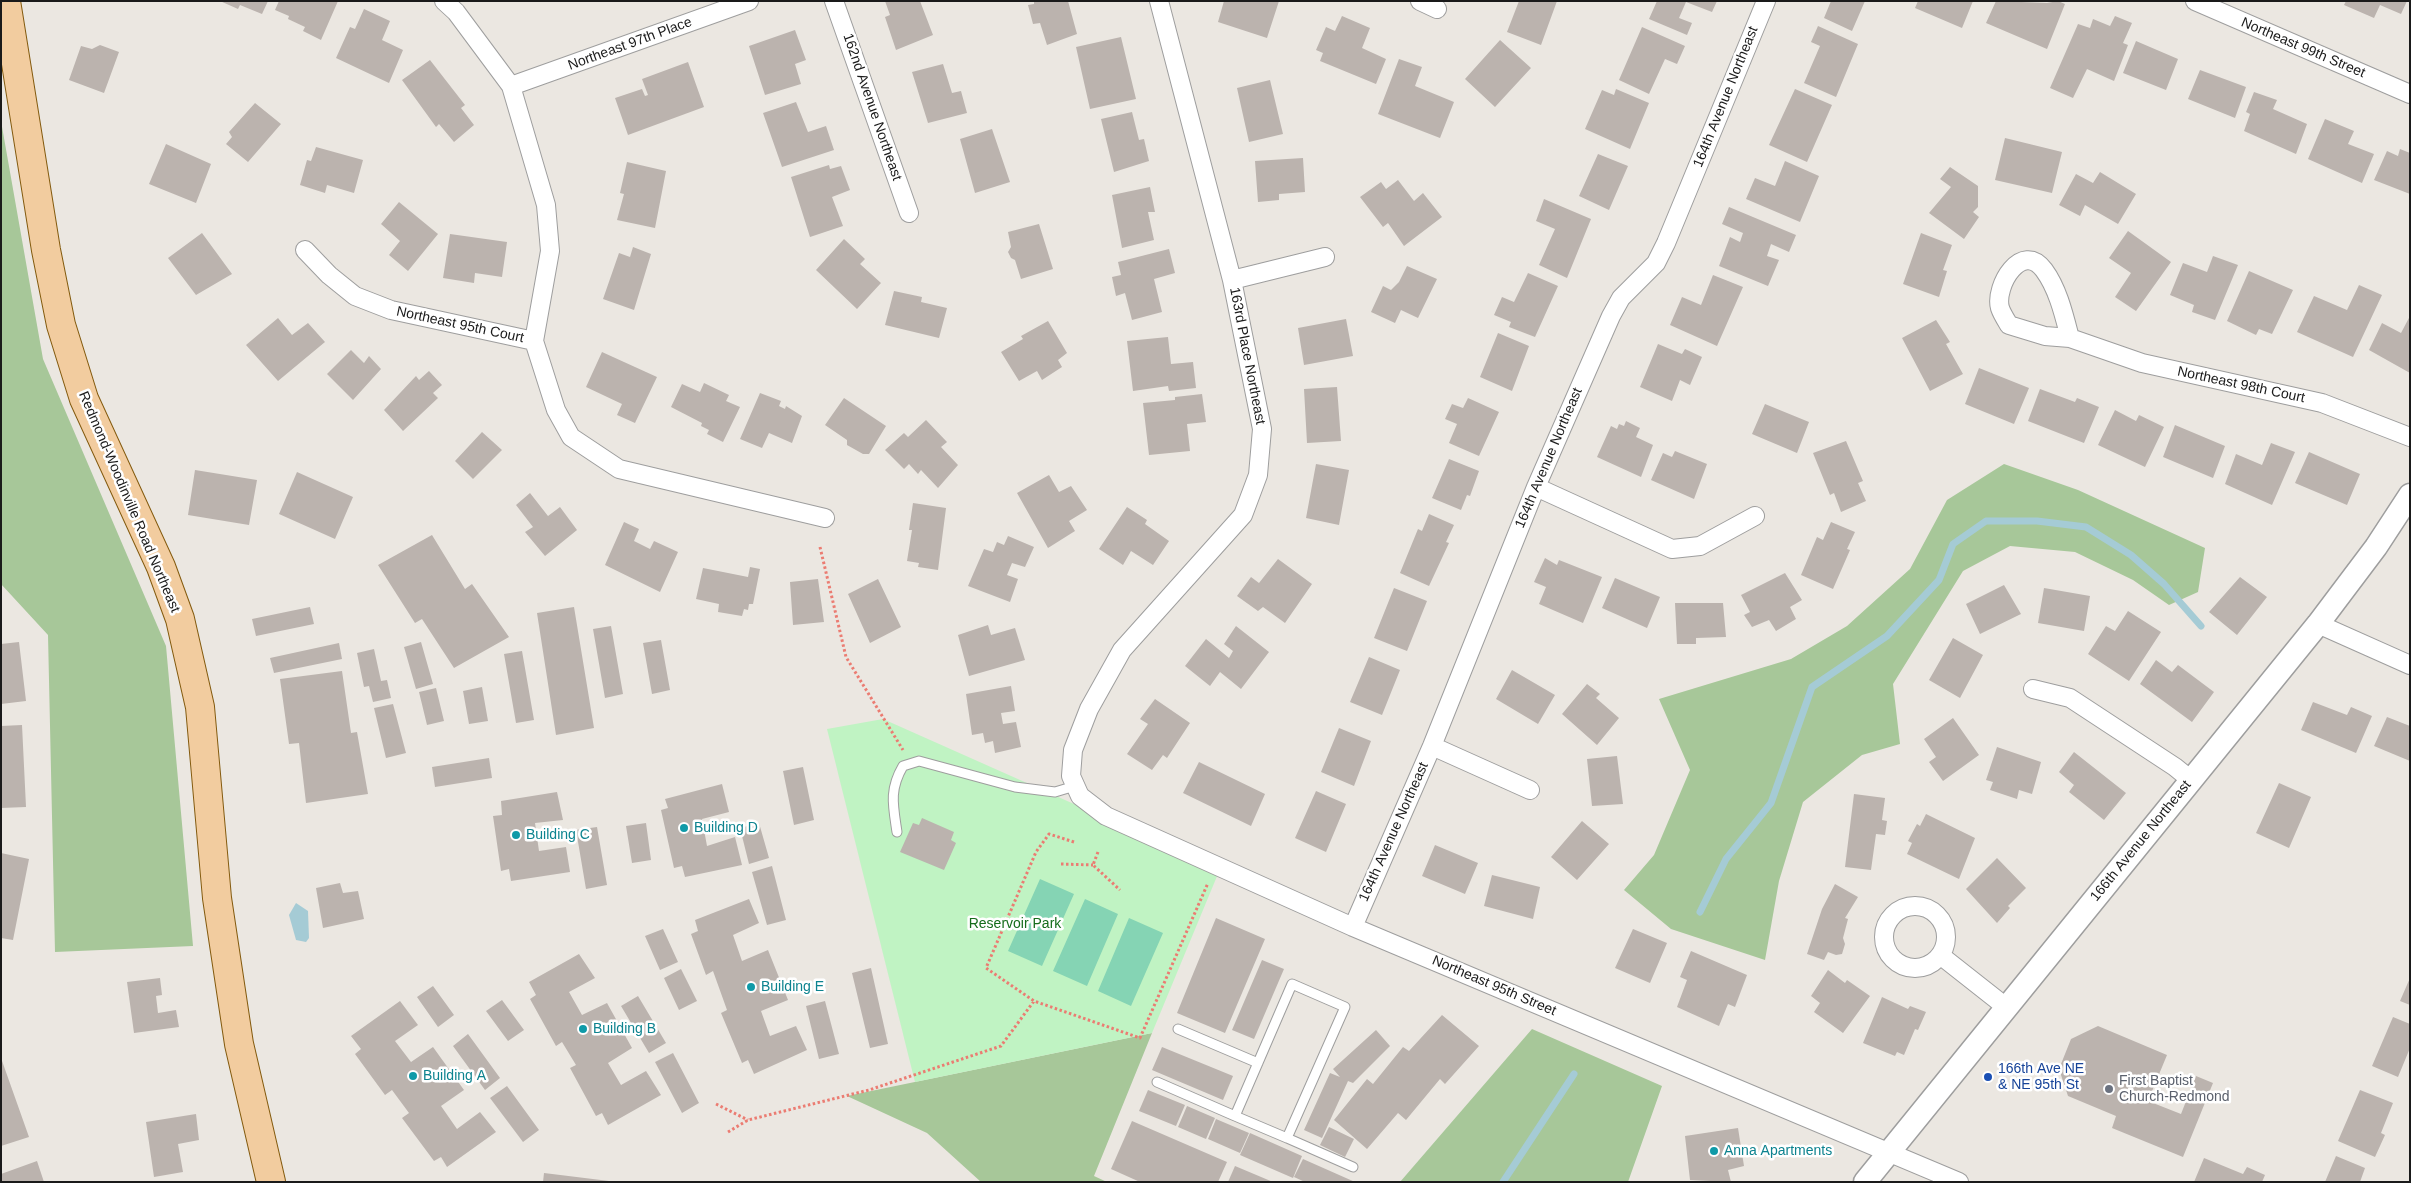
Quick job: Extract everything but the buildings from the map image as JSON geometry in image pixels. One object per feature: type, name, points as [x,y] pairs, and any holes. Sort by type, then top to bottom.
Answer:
[{"type":"main road","name":"Redmond-Woodinville Road Northeast","points":[[6,1],[46,250],[61,325],[84,399],[161,567],[180,619],[200,707],[217,898],[239,1044],[271,1182]]},
{"type":"street","points":[[444,1],[456,12],[511,86],[546,205],[550,251],[534,341]]},
{"type":"street","name":"Northeast 97th Place","points":[[511,86],[749,1]]},
{"type":"street","name":"162nd Avenue Northeast","points":[[834,1],[909,213]]},
{"type":"street","name":"163rd Place Northeast","points":[[1075,786],[1071,776],[1073,750],[1089,709],[1122,650],[1243,515],[1258,474],[1262,429],[1232,280],[1159,1]]},
{"type":"street","points":[[1420,1],[1437,9]]},
{"type":"street","name":"164th Avenue Northeast","points":[[1353,927],[1432,746],[1536,487],[1621,298],[1656,264],[1666,243],[1766,1]]},
{"type":"street","name":"Northeast 99th Street","points":[[2195,1],[2410,94]]},
{"type":"street","name":"Northeast 95th Court","points":[[305,250],[329,275],[355,296],[391,310],[534,341],[556,410],[571,437],[619,469],[825,518]]},
{"type":"street","points":[[1232,280],[1325,257]]},
{"type":"street","name":"Northeast 98th Court","points":[[2070,338],[2061,306],[2044,268],[2033,261],[2021,261],[2010,270],[2003,284],[2000,306],[2008,325],[2045,336],[2070,338],[2142,364],[2322,403],[2410,437]]},
{"type":"street","points":[[1536,487],[1672,549],[1700,546],[1755,516]]},
{"type":"street","name":"166th Avenue Northeast","points":[[1865,1182],[2318,624],[2376,547],[2410,495]]},
{"type":"street","points":[[2318,624],[2410,665]]},
{"type":"street","points":[[2033,689],[2070,698],[2175,767],[2190,780]]},
{"type":"street","points":[[1432,746],[1530,790]]},
{"type":"street","name":"Northeast 95th Street","points":[[1075,786],[1080,796],[1106,816],[1353,927],[1890,1151],[1959,1182]]},
{"type":"street","points":[[1940,955],[2006,1007]]},
{"type":"lane","points":[[897,832],[891,795],[896,776],[903,766],[918,761],[1015,787],[1055,792],[1075,786]]},
{"type":"lane","points":[[1235,1116],[1292,984],[1345,1007],[1287,1138]]},
{"type":"lane","points":[[1178,1029],[1258,1063]]},
{"type":"lane","points":[[1157,1082],[1353,1167]]},
{"type":"path","points":[[820,547],[846,657],[911,763]]},
{"type":"path","points":[[1074,842],[1049,834],[1036,852],[986,968],[1034,1001],[1140,1038],[1208,882]]},
{"type":"path","points":[[1093,865],[1098,852]]},
{"type":"path","points":[[1061,864],[1093,865],[1120,890]]},
{"type":"path","points":[[728,1132],[748,1120],[869,1090],[1001,1046],[1034,1001]]},
{"type":"path","points":[[716,1104],[748,1120]]},
{"type":"green space","points":[[1,121],[43,359],[166,646],[193,946],[55,952],[48,635],[1,584]]},
{"type":"green space","points":[[2004,464],[2078,490],[2205,548],[2198,592],[2169,605],[2133,580],[2075,552],[2010,546],[1963,571],[1893,684],[1900,744],[1862,755],[1803,802],[1779,881],[1765,960],[1671,929],[1624,890],[1654,855],[1690,770],[1659,699],[1791,659],[1847,626],[1910,569],[1947,500]]},
{"type":"green space","name":"Reservoir Park","points":[[883,719],[1220,869],[1152,1033],[915,1082],[827,729]]},
{"type":"green space","points":[[1040,879],[1074,894],[1042,966],[1008,951]]},
{"type":"green space","points":[[1085,899],[1118,914],[1087,986],[1053,971]]},
{"type":"green space","points":[[1129,918],[1163,933],[1131,1006],[1098,991]]},
{"type":"green space","points":[[1532,1029],[1662,1086],[1628,1182],[1400,1182]]},
{"type":"green space","points":[[1152,1033],[1094,1176],[1107,1182],[981,1182],[927,1133],[847,1096]]},
{"type":"water","points":[[296,903],[308,911],[309,938],[306,942],[296,940],[289,915]]},
{"type":"waterway","points":[[1700,912],[1726,859],[1771,803],[1812,687],[1887,636],[1939,580],[1953,544],[1986,521],[2037,521],[2086,527],[2131,555],[2164,584],[2201,626]]},
{"type":"waterway","points":[[1503,1182],[1574,1074]]},
{"type":"place","name":"Building D","points":[[684,828]]},
{"type":"place","name":"Building C","points":[[516,835]]},
{"type":"place","name":"Building E","points":[[751,987]]},
{"type":"place","name":"Building B","points":[[583,1029]]},
{"type":"place","name":"Building A","points":[[413,1076]]},
{"type":"place","name":"166th Ave NE & NE 95th St","points":[[1988,1077]]},
{"type":"place","name":"First Baptist Church-Redmond","points":[[2109,1089]]},
{"type":"place","name":"Anna Apartments","points":[[1714,1151]]}]
